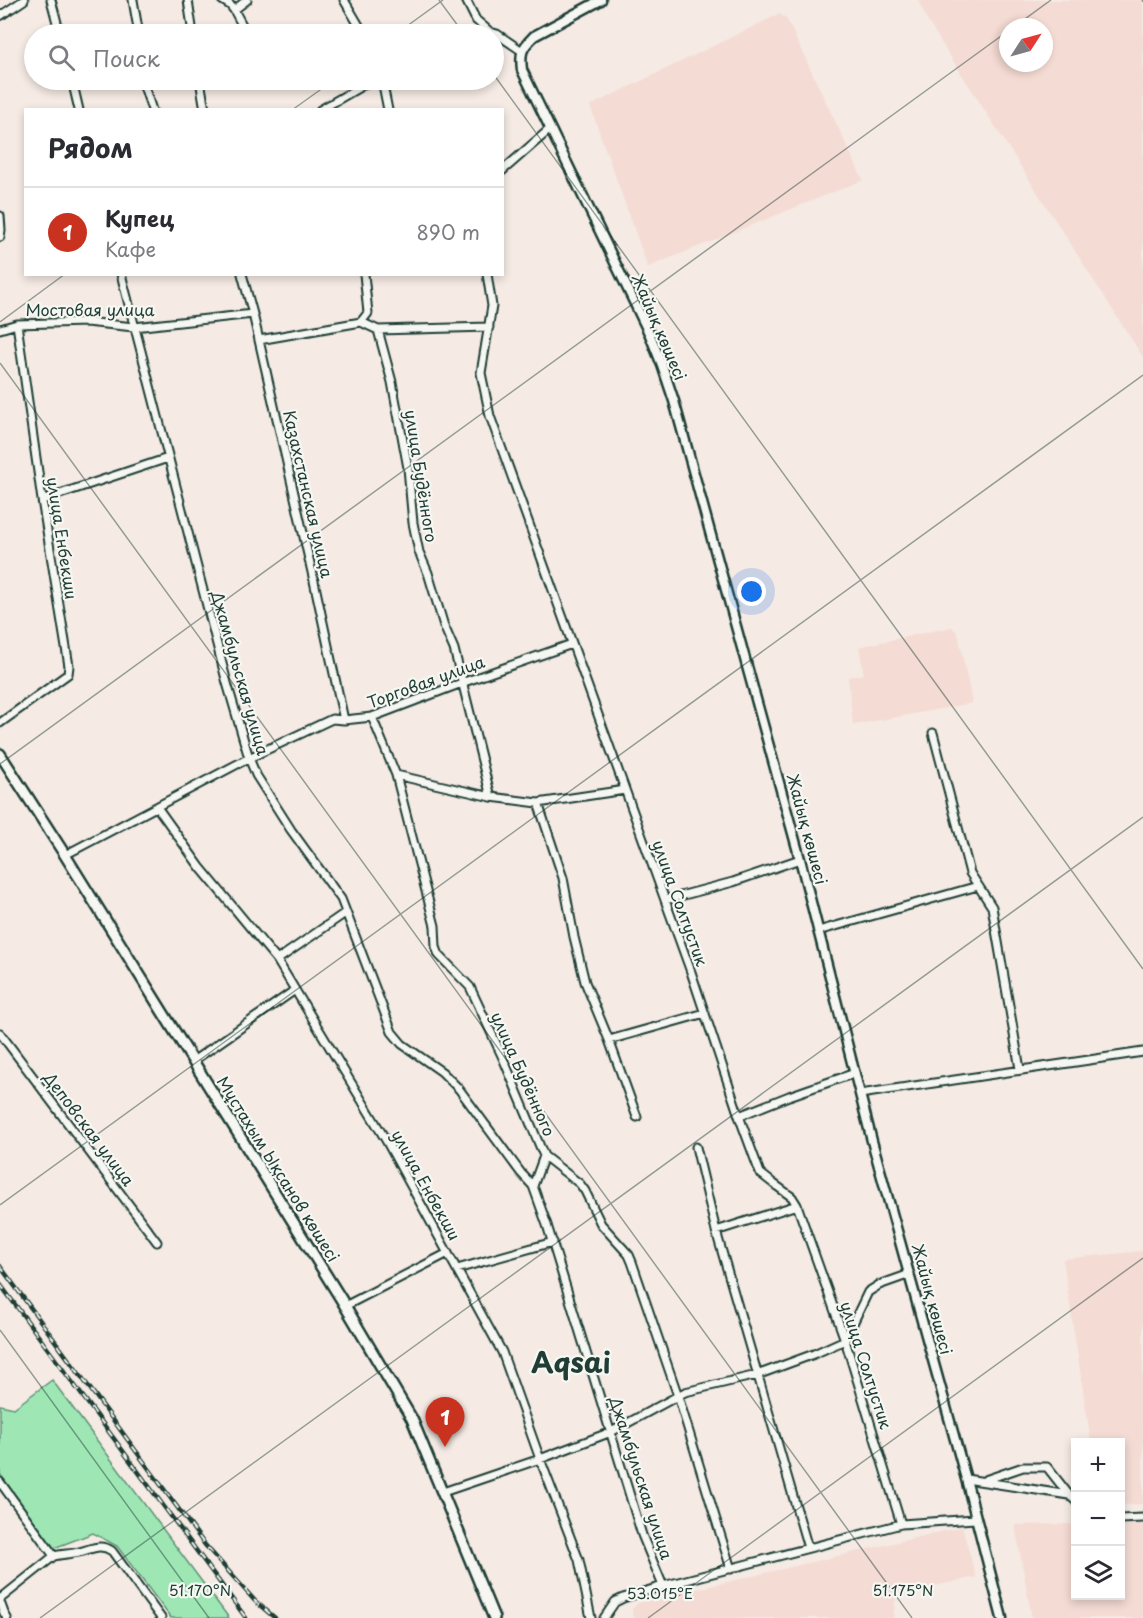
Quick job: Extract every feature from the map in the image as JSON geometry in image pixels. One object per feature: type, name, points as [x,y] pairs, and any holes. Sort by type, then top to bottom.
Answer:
[{"type":"main road","name":"Мұстахым Ықсанов көшесі","points":[[0,754],[345,1306],[412,1419],[494,1618]]},
{"type":"street","points":[[0,16],[24,0]]},
{"type":"street","points":[[51,0],[57,24]]},
{"type":"street","points":[[133,0],[137,24]]},
{"type":"street","points":[[188,0],[192,24]]},
{"type":"street","points":[[222,0],[230,5],[242,24]]},
{"type":"street","points":[[234,10],[247,0]]},
{"type":"street","points":[[344,0],[358,24]]},
{"type":"street","points":[[466,0],[476,20],[481,24]]},
{"type":"street","points":[[504,39],[522,51],[534,36],[601,0]]},
{"type":"street","name":"Жайық көшесі","points":[[522,51],[520,55],[522,70],[650,335],[674,401],[800,859],[860,1094],[1002,1618]]},
{"type":"street","points":[[74,90],[79,108]]},
{"type":"street","points":[[145,90],[151,108]]},
{"type":"street","points":[[202,90],[205,108]]},
{"type":"street","points":[[323,108],[355,90]]},
{"type":"street","points":[[384,90],[388,108]]},
{"type":"street","points":[[504,169],[550,129]]},
{"type":"street","points":[[0,216],[0,237]]},
{"type":"street","name":"Джамбульская улица","points":[[121,276],[227,684],[256,776],[291,830],[341,899],[392,1032],[402,1044],[442,1072],[459,1089],[533,1186],[553,1242],[642,1535],[663,1586]]},
{"type":"street","name":"Казахстанская улица","points":[[243,276],[315,581],[344,720]]},
{"type":"street","points":[[361,322],[368,313],[364,276]]},
{"type":"street","name":"улица Солтустик","points":[[488,276],[492,306],[481,373],[490,416],[665,900],[760,1173],[792,1197],[797,1205],[845,1340],[901,1524]]},
{"type":"street","name":"Мостовая улица","points":[[0,329],[17,324],[86,322],[134,327],[253,314]]},
{"type":"street","points":[[259,340],[361,322],[378,330],[489,327]]},
{"type":"street","name":"улица Енбекши","points":[[0,723],[68,674],[69,666],[42,501],[17,324]]},
{"type":"street","name":"улица Будённого","points":[[378,330],[392,382],[408,468],[413,523],[419,552],[464,682],[492,797]]},
{"type":"street","points":[[42,501],[168,458]]},
{"type":"street","name":"Торговая улица","points":[[65,855],[249,758],[332,719],[372,717],[572,644]]},
{"type":"street","name":"улица Будённого","points":[[372,717],[396,775],[435,926],[436,948],[439,955],[470,987],[544,1156],[580,1184],[601,1224],[629,1255],[678,1396],[731,1569]]},
{"type":"street","points":[[933,733],[970,873],[992,907],[1020,1070]]},
{"type":"street","points":[[396,775],[492,797],[538,803],[625,790]]},
{"type":"street","points":[[538,803],[563,878],[585,982],[637,1117]]},
{"type":"street","name":"улица Енбекши","points":[[157,807],[200,867],[277,960],[387,1142],[502,1353],[579,1560],[591,1618]]},
{"type":"street","points":[[665,900],[733,882],[800,859]]},
{"type":"street","points":[[818,931],[978,886]]},
{"type":"street","points":[[277,960],[345,913]]},
{"type":"street","points":[[193,1061],[295,990]]},
{"type":"street","points":[[609,1040],[705,1013]]},
{"type":"street","name":"Деповская улица","points":[[0,1033],[157,1242]]},
{"type":"street","points":[[860,1094],[1143,1052]]},
{"type":"street","points":[[739,1116],[855,1073]]},
{"type":"street","points":[[696,1147],[716,1231],[808,1548]]},
{"type":"street","points":[[533,1186],[544,1156]]},
{"type":"street","points":[[716,1231],[797,1205]]},
{"type":"street","points":[[457,1269],[553,1242]]},
{"type":"street","points":[[345,1306],[448,1253]]},
{"type":"street","points":[[443,1492],[611,1432],[685,1392],[757,1375],[845,1340],[868,1292],[879,1285],[910,1274]]},
{"type":"street","points":[[983,1480],[1023,1467],[1047,1467],[1069,1495]]},
{"type":"street","points":[[966,1479],[1069,1495]]},
{"type":"street","points":[[0,1482],[54,1556]]},
{"type":"street","points":[[1125,1519],[1143,1518]]},
{"type":"street","points":[[604,1618],[615,1602],[663,1586],[901,1524],[975,1519]]},
{"type":"street","points":[[7,1618],[0,1600],[54,1556],[100,1546],[112,1551],[161,1618]]},
{"type":"shaded area","points":[[918,0],[1143,0],[1143,357],[927,20]]},
{"type":"shaded area","points":[[779,14],[786,18],[863,180],[648,267],[590,106]]},
{"type":"shaded area","points":[[952,627],[958,634],[972,703],[853,725],[848,677],[864,674],[859,647]]},
{"type":"shaded area","points":[[1143,1251],[1143,1504],[1125,1505],[1125,1438],[1090,1438],[1063,1259]]},
{"type":"shaded area","points":[[1143,1523],[1143,1618],[1032,1618],[1015,1525],[1071,1524],[1071,1600],[1125,1600],[1125,1524]]},
{"type":"shaded area","points":[[962,1527],[976,1577],[896,1594],[893,1618],[633,1618],[632,1609],[638,1603]]},
{"type":"green space","points":[[52,1380],[229,1618],[171,1618],[117,1546],[93,1533],[54,1548],[0,1474],[0,1405],[14,1408]]},
{"type":"railway","points":[[0,1266],[205,1545],[255,1601],[275,1618]]},
{"type":"railway","points":[[0,1284],[246,1618]]},
{"type":"place","name":"Купец","points":[[445,1447]]},
{"type":"district","name":"Aqsai","points":[[571,1363]]}]
